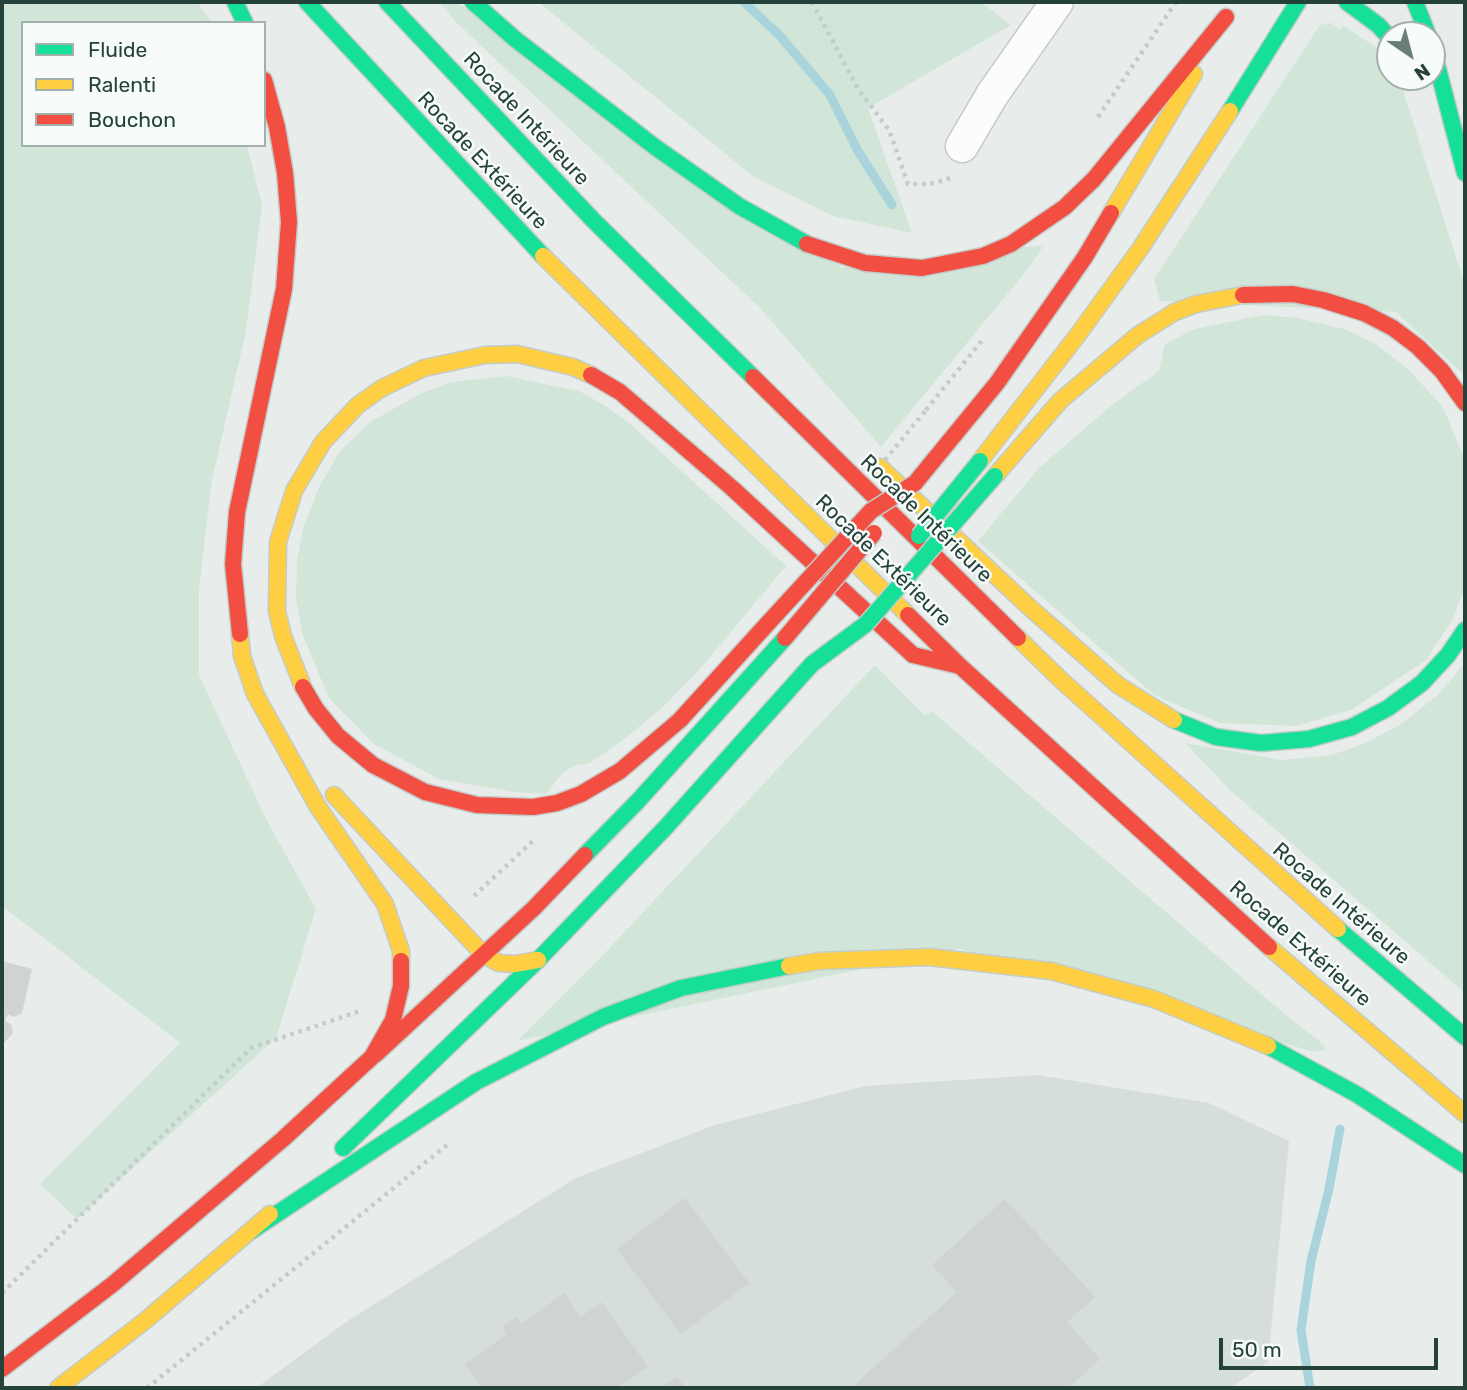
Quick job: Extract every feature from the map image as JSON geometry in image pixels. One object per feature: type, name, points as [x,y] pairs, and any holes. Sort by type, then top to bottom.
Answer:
[{"type":"main road","points":[[235,2],[244,21]]},
{"type":"main road","name":"Rocade Extérieure","points":[[307,2],[546,260],[960,666],[1275,951],[1465,1114]]},
{"type":"main road","name":"Rocade Intérieure","points":[[387,2],[594,221],[1060,680],[1316,911],[1465,1037]]},
{"type":"main road","points":[[473,2],[515,39],[655,147],[739,206],[805,243],[865,263],[922,268],[983,256],[1011,243],[1065,207],[1094,179],[1226,17]]},
{"type":"main road","points":[[2,1370],[182,1226],[283,1139],[484,955],[534,908],[638,801],[785,638],[997,383],[1085,257],[1235,2]]},
{"type":"main road","points":[[58,1388],[146,1320],[251,1231],[538,960],[666,827],[812,664],[902,558],[1077,336],[1194,168],[1298,2]]},
{"type":"main road","points":[[1347,2],[1376,24]]},
{"type":"main road","points":[[1415,2],[1422,21]]},
{"type":"main road","points":[[266,87],[277,127],[285,173],[289,222],[284,289],[237,512],[233,564],[242,656],[255,694],[277,735],[318,807],[385,904],[398,937],[401,951],[401,986],[393,1020],[372,1057]]},
{"type":"main road","points":[[1444,91],[1465,173]]},
{"type":"main road","points":[[1429,98],[1459,150]]},
{"type":"main road","points":[[812,664],[866,624],[1060,401],[1138,335],[1175,312],[1196,304],[1240,295],[1277,293],[1304,296],[1344,306],[1380,321],[1404,335],[1431,359],[1465,403]]},
{"type":"main road","points":[[915,482],[871,511],[769,622],[680,720],[620,771],[580,794],[556,803],[533,807],[477,805],[425,792],[373,765],[338,736],[316,709],[296,672],[277,611],[278,542],[294,491],[323,442],[358,405],[382,388],[416,371],[454,360],[485,355],[517,355],[573,367],[598,379],[639,407],[732,488],[913,654],[960,666]]},
{"type":"main road","points":[[798,424],[844,445]]},
{"type":"main road","points":[[868,455],[1028,606],[1118,685],[1174,720],[1216,737],[1261,743],[1287,742],[1352,727],[1388,708],[1422,683],[1448,655],[1465,630]]},
{"type":"main road","points":[[277,735],[484,955],[499,962],[515,964],[538,960]]},
{"type":"main road","points":[[251,1231],[476,1082],[603,1017],[681,988],[819,961],[929,957],[1051,971],[1154,999],[1256,1040],[1358,1095],[1465,1165]]},
{"type":"street","points":[[962,146],[992,95],[1057,2]]},
{"type":"path","points":[[812,2],[858,89],[888,130],[908,184],[930,184],[951,178],[962,146]]},
{"type":"shaded area","points":[[1038,1075],[1209,1103],[1289,1141],[1268,1362],[1230,1388],[256,1388],[349,1320],[576,1178],[715,1125],[865,1086]]},
{"type":"green space","points":[[2,2],[197,2],[211,21],[21,21],[21,147],[248,147],[262,205],[246,331],[211,485],[199,590],[199,675],[266,819],[316,909],[276,1038],[77,1219],[40,1184],[180,1043],[2,906]]},
{"type":"green space","points":[[439,2],[457,2],[842,268],[1044,245],[1028,269],[881,447],[759,307],[456,22]]},
{"type":"green space","points":[[538,2],[981,2],[1011,25],[868,108],[912,233],[833,216],[754,177]]},
{"type":"green space","points":[[1332,23],[1340,30],[1342,25],[1376,47],[1376,91],[1403,91],[1465,286],[1465,376],[1396,312],[1160,301],[1154,279],[1320,25]]},
{"type":"green space","points":[[1263,315],[1298,318],[1344,329],[1376,344],[1407,368],[1443,407],[1465,461],[1465,587],[1453,619],[1426,660],[1351,710],[1296,726],[1220,723],[1154,695],[978,541],[1039,468],[1112,405],[1159,371],[1165,344],[1194,329]]},
{"type":"green space","points":[[507,376],[579,391],[604,405],[630,424],[786,566],[700,669],[662,708],[590,763],[573,766],[561,775],[546,794],[513,792],[439,779],[374,744],[329,698],[303,636],[296,599],[297,559],[304,526],[319,487],[341,450],[370,422],[422,393],[451,382]]},
{"type":"green space","points":[[1465,663],[1465,993],[1232,792],[1185,743],[1281,760],[1331,755],[1361,745],[1398,726],[1437,696]]},
{"type":"green space","points":[[875,665],[924,715],[932,711],[1324,1045],[1325,1050],[1314,1052],[959,949],[517,1041],[602,956]]},
{"type":"building","points":[[2,961],[32,969],[22,1013],[14,1017],[8,1014],[5,1021],[11,1024],[13,1033],[2,1045]]},
{"type":"building","points":[[685,1198],[749,1283],[681,1334],[617,1249]]},
{"type":"building","points":[[1005,1199],[1095,1297],[1067,1322],[1100,1359],[1068,1388],[851,1388],[957,1292],[932,1265]]},
{"type":"building","points":[[564,1293],[580,1317],[602,1302],[648,1367],[617,1388],[482,1388],[465,1364],[507,1334],[502,1327],[516,1317],[521,1324]]},
{"type":"building","points":[[677,1377],[686,1388],[667,1388],[665,1385]]},
{"type":"waterway","points":[[744,2],[780,36],[830,95],[858,151],[892,205]]},
{"type":"waterway","points":[[1310,1388],[1301,1330],[1311,1261],[1329,1189],[1340,1129]]},
{"type":"traffic: fast","points":[[235,2],[244,21]]},
{"type":"traffic: fast","points":[[307,2],[543,256]]},
{"type":"traffic: fast","points":[[387,2],[594,221],[753,377]]},
{"type":"traffic: fast","points":[[473,2],[515,39],[655,147],[739,206],[807,244]]},
{"type":"traffic: fast","points":[[1230,111],[1298,2]]},
{"type":"traffic: fast","points":[[1347,2],[1376,24]]},
{"type":"traffic: fast","points":[[1415,2],[1422,21]]},
{"type":"traffic: fast","points":[[1444,91],[1465,173]]},
{"type":"traffic: fast","points":[[919,536],[980,461]]},
{"type":"traffic: fast","points":[[812,664],[866,624],[995,476]]},
{"type":"traffic: fast","points":[[1174,720],[1216,737],[1261,743],[1309,739],[1352,727],[1388,708],[1422,683],[1448,655],[1465,630]]},
{"type":"traffic: fast","points":[[585,855],[638,801],[785,638]]},
{"type":"traffic: fast","points":[[538,960],[666,827],[812,664]]},
{"type":"traffic: fast","points":[[1338,929],[1465,1037]]},
{"type":"traffic: fast","points":[[343,1148],[538,960]]},
{"type":"traffic: fast","points":[[251,1231],[476,1082],[603,1017],[681,988],[789,966]]},
{"type":"traffic: fast","points":[[1268,1046],[1358,1095],[1465,1165]]},
{"type":"traffic: slow","points":[[1111,213],[1194,74]]},
{"type":"traffic: slow","points":[[980,461],[1077,336],[1140,249],[1230,111]]},
{"type":"traffic: slow","points":[[543,256],[908,615]]},
{"type":"traffic: slow","points":[[995,476],[1060,401],[1138,335],[1175,312],[1196,304],[1243,295]]},
{"type":"traffic: slow","points":[[303,687],[283,636],[277,611],[278,542],[294,491],[323,442],[358,405],[382,388],[424,368],[485,355],[517,354],[573,367],[591,375]]},
{"type":"traffic: slow","points":[[880,467],[1028,606],[1118,685],[1174,720]]},
{"type":"traffic: slow","points":[[240,634],[242,656],[255,694],[318,807],[385,904],[401,951],[401,961]]},
{"type":"traffic: slow","points":[[1018,638],[1338,929]]},
{"type":"traffic: slow","points":[[334,795],[484,955],[499,963],[515,964],[538,960]]},
{"type":"traffic: slow","points":[[1269,947],[1465,1114]]},
{"type":"traffic: slow","points":[[789,966],[819,961],[929,957],[1051,971],[1154,999],[1268,1046]]},
{"type":"traffic: slow","points":[[58,1388],[146,1320],[270,1214]]},
{"type":"traffic: jam","points":[[807,244],[865,263],[922,268],[983,256],[1011,244],[1065,207],[1094,179],[1226,17]]},
{"type":"traffic: jam","points":[[240,634],[233,564],[237,512],[284,289],[289,222],[285,173],[277,127],[266,87]]},
{"type":"traffic: jam","points":[[915,483],[997,383],[1085,257],[1111,213]]},
{"type":"traffic: jam","points":[[1243,295],[1293,294],[1364,313],[1393,328],[1418,347],[1442,371],[1465,403]]},
{"type":"traffic: jam","points":[[591,375],[620,392],[732,488],[913,655],[960,666]]},
{"type":"traffic: jam","points":[[753,377],[1018,638]]},
{"type":"traffic: jam","points":[[769,622],[871,511],[915,483]]},
{"type":"traffic: jam","points":[[785,638],[874,533]]},
{"type":"traffic: jam","points":[[908,615],[960,666],[1269,947]]},
{"type":"traffic: jam","points":[[303,687],[316,709],[338,736],[373,765],[425,792],[477,805],[533,807],[557,803],[581,794],[620,771],[680,720],[769,622]]},
{"type":"traffic: jam","points":[[375,1055],[534,908],[585,855]]},
{"type":"traffic: jam","points":[[2,1369],[113,1284],[283,1139],[372,1057],[393,1020],[401,986],[401,961]]}]
